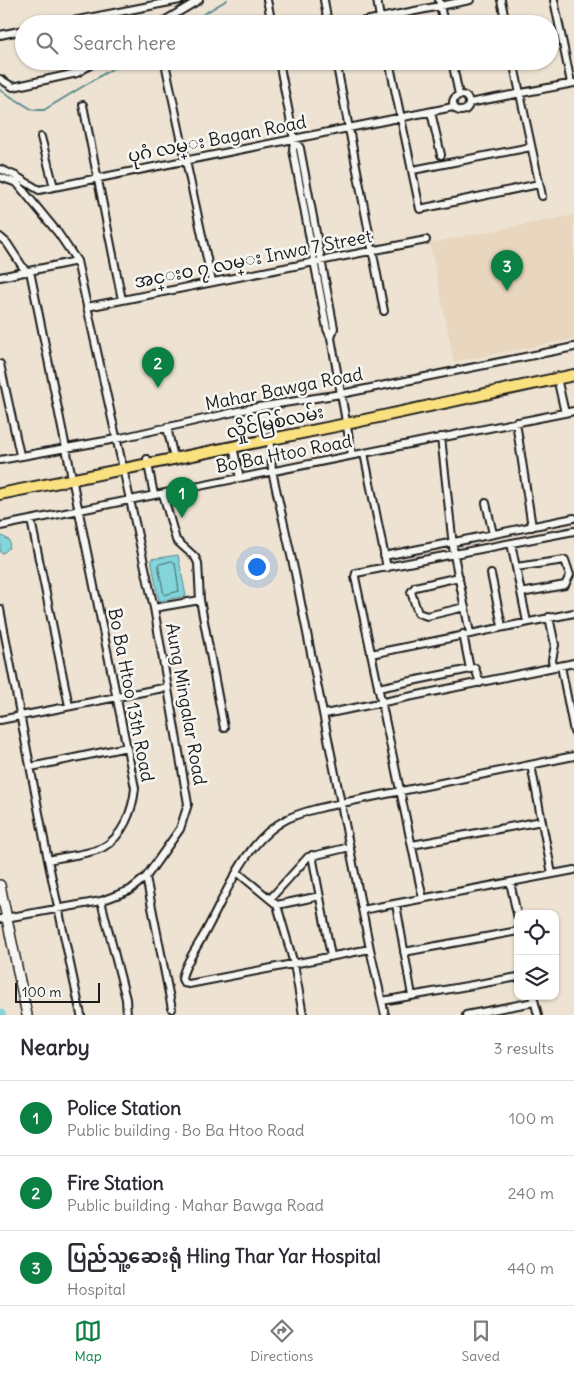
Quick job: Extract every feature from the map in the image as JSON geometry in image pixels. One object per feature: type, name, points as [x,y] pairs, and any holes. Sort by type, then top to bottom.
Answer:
[{"type":"main road","name":"လှိုင်မြစ်လမ်း","points":[[148,462],[173,454],[345,422],[544,378],[574,375]]},
{"type":"main road","name":"လှိုင်မြစ်လမ်း","points":[[0,494],[121,467],[233,448],[271,437]]},
{"type":"main road","name":"လှိုင်မြစ်လမ်း","points":[[0,489],[71,479]]},
{"type":"street","points":[[104,15],[180,0],[181,10]]},
{"type":"street","points":[[173,15],[189,3],[199,0]]},
{"type":"street","points":[[267,0],[270,15]]},
{"type":"street","points":[[324,0],[326,15]]},
{"type":"street","points":[[377,0],[380,15]]},
{"type":"street","points":[[401,15],[440,3],[470,0]]},
{"type":"street","points":[[501,0],[504,15]]},
{"type":"street","points":[[554,0],[557,15]]},
{"type":"street","points":[[469,103],[572,83],[559,23]]},
{"type":"street","points":[[0,35],[15,32]]},
{"type":"street","points":[[0,79],[13,87],[77,73],[82,70]]},
{"type":"street","points":[[167,70],[184,160],[212,282]]},
{"type":"street","points":[[281,70],[294,139],[300,148],[318,260],[334,328],[332,338],[352,455]]},
{"type":"street","points":[[338,70],[384,311]]},
{"type":"street","points":[[391,70],[420,209],[539,184]]},
{"type":"street","points":[[454,70],[459,95]]},
{"type":"street","points":[[515,70],[542,196]]},
{"type":"street","points":[[459,95],[467,98],[469,103],[467,109],[462,112],[457,111],[453,107],[453,101],[459,95]]},
{"type":"street","points":[[83,105],[122,300]]},
{"type":"street","name":"ပုဂံ လမ္း Bagan Road","points":[[0,169],[39,190],[453,107]]},
{"type":"street","points":[[430,112],[441,155]]},
{"type":"street","points":[[41,137],[54,187]]},
{"type":"street","points":[[412,170],[531,147]]},
{"type":"street","points":[[0,177],[17,183],[58,233],[77,261],[0,277]]},
{"type":"street","points":[[0,237],[7,243],[28,271]]},
{"type":"street","name":"အင္းဝ ၇ လမ္း Inwa 7 Street","points":[[87,307],[426,240]]},
{"type":"street","name":"Aung Mingalar Road","points":[[3,919],[101,901],[130,890],[146,877],[180,829],[188,804],[154,608],[121,467],[77,261]]},
{"type":"street","name":"Bo Ba Htoo 13th Road","points":[[28,271],[118,697],[135,788],[134,805],[122,828],[110,842],[98,850],[48,860]]},
{"type":"street","name":"Mahar Bawga Road","points":[[0,460],[116,439],[252,408],[341,394],[574,347]]},
{"type":"street","points":[[0,364],[20,455]]},
{"type":"street","points":[[556,378],[565,412]]},
{"type":"street","name":"Bo Ba Htoo Road","points":[[0,526],[574,411]]},
{"type":"street","points":[[516,422],[532,527]]},
{"type":"street","points":[[167,427],[173,454]]},
{"type":"street","points":[[271,437],[272,471],[324,714],[370,949],[386,1015]]},
{"type":"street","points":[[441,437],[454,555],[465,607],[470,669]]},
{"type":"street","points":[[233,448],[240,478]]},
{"type":"street","points":[[364,453],[387,568]]},
{"type":"street","points":[[148,462],[154,495]]},
{"type":"street","points":[[163,494],[176,540],[195,557],[198,563],[200,600],[224,728]]},
{"type":"street","points":[[486,503],[493,534]]},
{"type":"street","points":[[384,556],[574,518]]},
{"type":"street","points":[[31,520],[69,706]]},
{"type":"street","points":[[423,899],[355,577],[356,573],[574,531]]},
{"type":"street","points":[[511,543],[527,622]]},
{"type":"street","points":[[516,567],[565,560],[570,575],[565,585],[521,593]]},
{"type":"street","points":[[491,574],[502,626]]},
{"type":"street","points":[[459,577],[416,587],[412,592],[418,613],[427,616],[465,607]]},
{"type":"street","points":[[154,608],[200,600]]},
{"type":"street","points":[[0,609],[22,715],[48,860],[81,1015]]},
{"type":"street","points":[[371,654],[502,626],[574,613]]},
{"type":"street","points":[[549,618],[555,645],[552,660],[553,667]]},
{"type":"street","points":[[324,714],[574,663]]},
{"type":"street","points":[[561,666],[574,732]]},
{"type":"street","points":[[378,688],[470,669],[477,669],[480,683]]},
{"type":"street","points":[[0,720],[168,687]]},
{"type":"street","points":[[31,767],[127,747]]},
{"type":"street","points":[[370,949],[189,984],[184,983],[182,975],[237,872],[252,850],[268,832],[286,820],[307,811],[342,803],[574,756]]},
{"type":"street","points":[[531,765],[552,874]]},
{"type":"street","points":[[412,845],[542,821]]},
{"type":"street","points":[[270,899],[308,857],[350,847]]},
{"type":"street","points":[[312,855],[332,956]]},
{"type":"street","points":[[362,910],[574,870]]},
{"type":"street","points":[[237,872],[277,904],[294,964],[303,1015]]},
{"type":"street","points":[[146,877],[172,1008]]},
{"type":"street","points":[[510,882],[516,910]]},
{"type":"street","points":[[0,884],[3,919],[26,1015]]},
{"type":"street","points":[[277,904],[320,896]]},
{"type":"street","points":[[101,901],[126,999],[127,1015]]},
{"type":"street","points":[[396,904],[412,996]]},
{"type":"street","points":[[404,952],[514,932]]},
{"type":"street","points":[[382,1001],[514,979]]},
{"type":"street","points":[[466,1015],[529,1000]]},
{"type":"street","points":[[533,1000],[538,1015]]},
{"type":"shaded area","points":[[574,215],[574,339],[454,362],[430,243]]},
{"type":"water","points":[[0,535],[10,542],[9,547],[3,553],[0,552]]},
{"type":"water","points":[[178,555],[186,596],[159,601],[151,559]]},
{"type":"waterway","points":[[202,15],[227,0]]},
{"type":"waterway","points":[[0,90],[33,110],[44,110],[110,70]]},
{"type":"place","name":"ပြည်သူ့ဆေးရုံ Hling Thar Yar Hospital","points":[[507,291]]},
{"type":"place","name":"Fire Station","points":[[158,388]]},
{"type":"place","name":"Police Station","points":[[182,518]]}]
